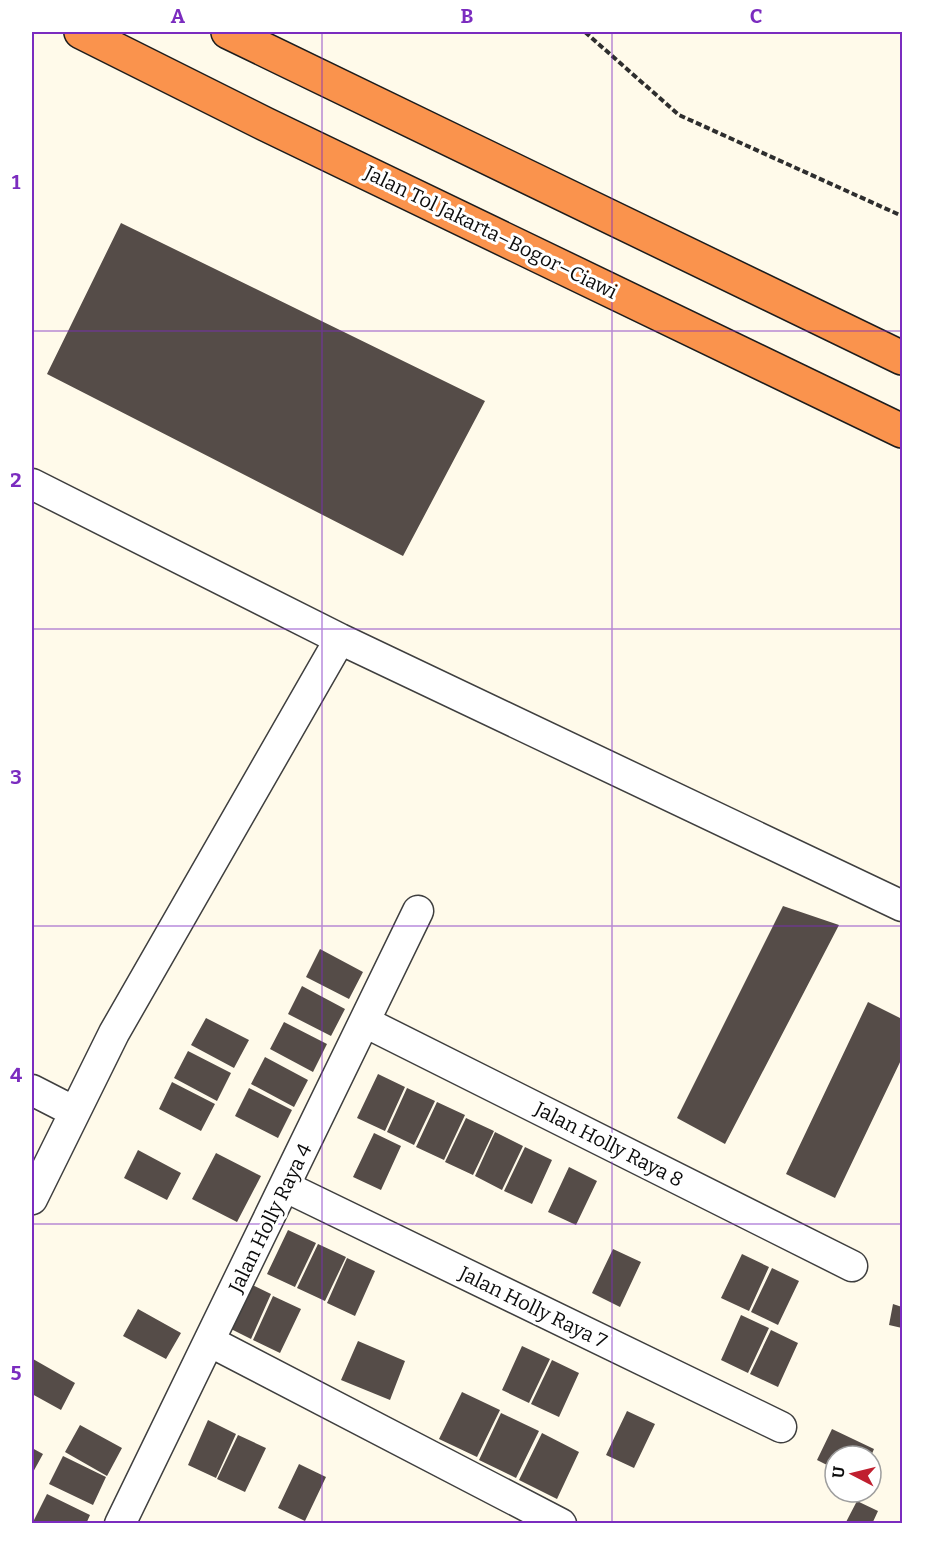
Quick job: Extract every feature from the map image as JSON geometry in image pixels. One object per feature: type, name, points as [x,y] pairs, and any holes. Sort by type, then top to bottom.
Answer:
[{"type":"highway","name":"Jalan Tol Jakarta–Bogor–Ciawi","points":[[81,32],[265,124],[903,431]]},
{"type":"highway","points":[[228,32],[903,358]]},
{"type":"street","points":[[32,484],[340,639],[903,906]]},
{"type":"street","points":[[32,1199],[73,1111],[114,1033],[340,639]]},
{"type":"street","name":"Jalan Holly Raya 4","points":[[120,1524],[286,1187],[418,911]]},
{"type":"street","name":"Jalan Holly Raya 8","points":[[365,1022],[852,1266]]},
{"type":"street","points":[[32,1090],[73,1111]]},
{"type":"street","name":"Jalan Holly Raya 7","points":[[286,1187],[781,1427]]},
{"type":"street","points":[[209,1341],[561,1524]]},
{"type":"path","points":[[585,32],[679,115],[903,216]]},
{"type":"building","points":[[121,223],[485,401],[403,556],[47,374]]},
{"type":"building","points":[[783,906],[839,925],[725,1144],[677,1118]]},
{"type":"building","points":[[320,949],[363,972],[349,999],[306,977]]},
{"type":"building","points":[[302,986],[345,1009],[331,1036],[288,1014]]},
{"type":"building","points":[[868,1002],[902,1019],[902,1058],[835,1198],[786,1174]]},
{"type":"building","points":[[206,1018],[249,1040],[234,1068],[191,1045]]},
{"type":"building","points":[[284,1022],[327,1044],[313,1072],[270,1049]]},
{"type":"building","points":[[188,1051],[231,1073],[217,1101],[174,1078]]},
{"type":"building","points":[[265,1057],[308,1080],[294,1107],[251,1084]]},
{"type":"building","points":[[378,1074],[405,1087],[385,1131],[357,1118]]},
{"type":"building","points":[[172,1082],[215,1104],[201,1131],[159,1109]]},
{"type":"building","points":[[249,1088],[292,1110],[278,1138],[235,1116]]},
{"type":"building","points":[[407,1088],[435,1101],[414,1145],[387,1132]]},
{"type":"building","points":[[437,1102],[465,1115],[444,1160],[416,1147]]},
{"type":"building","points":[[466,1118],[494,1131],[473,1175],[445,1162]]},
{"type":"building","points":[[495,1132],[523,1146],[502,1190],[475,1176]]},
{"type":"building","points":[[374,1133],[401,1146],[381,1190],[353,1177]]},
{"type":"building","points":[[525,1147],[552,1160],[532,1204],[504,1191]]},
{"type":"building","points":[[138,1150],[181,1173],[167,1200],[124,1178]]},
{"type":"building","points":[[216,1153],[261,1176],[237,1222],[192,1199]]},
{"type":"building","points":[[569,1167],[597,1181],[576,1225],[548,1212]]},
{"type":"building","points":[[288,1230],[316,1243],[295,1287],[267,1274]]},
{"type":"building","points":[[318,1244],[346,1257],[325,1301],[297,1288]]},
{"type":"building","points":[[613,1249],[641,1262],[620,1307],[592,1293]]},
{"type":"building","points":[[742,1254],[769,1267],[749,1311],[721,1298]]},
{"type":"building","points":[[347,1258],[375,1271],[355,1316],[327,1303]]},
{"type":"building","points":[[772,1268],[799,1281],[778,1325],[751,1312]]},
{"type":"building","points":[[244,1281],[271,1294],[251,1339],[223,1325]]},
{"type":"building","points":[[273,1296],[301,1309],[280,1353],[253,1340]]},
{"type":"building","points":[[893,1304],[902,1307],[902,1328],[889,1325]]},
{"type":"building","points":[[138,1309],[181,1333],[166,1359],[123,1336]]},
{"type":"building","points":[[741,1315],[769,1328],[748,1373],[721,1360]]},
{"type":"building","points":[[771,1330],[798,1343],[778,1387],[750,1374]]},
{"type":"building","points":[[358,1341],[405,1361],[390,1400],[341,1380]]},
{"type":"building","points":[[522,1346],[550,1359],[529,1403],[502,1390]]},
{"type":"building","points":[[33,1359],[75,1383],[61,1410],[32,1394]]},
{"type":"building","points":[[552,1360],[579,1373],[559,1417],[531,1404]]},
{"type":"building","points":[[462,1392],[500,1410],[477,1457],[439,1439]]},
{"type":"building","points":[[627,1411],[655,1424],[634,1468],[606,1455]]},
{"type":"building","points":[[501,1413],[539,1431],[516,1478],[479,1460]]},
{"type":"building","points":[[208,1420],[236,1434],[216,1478],[188,1465]]},
{"type":"building","points":[[80,1425],[122,1448],[107,1476],[65,1452]]},
{"type":"building","points":[[832,1429],[864,1444],[825,1444]]},
{"type":"building","points":[[542,1433],[579,1452],[557,1499],[519,1480]]},
{"type":"building","points":[[238,1435],[266,1448],[245,1492],[217,1479]]},
{"type":"building","points":[[32,1448],[43,1454],[32,1474]]},
{"type":"building","points":[[823,1448],[823,1463],[817,1460]]},
{"type":"building","points":[[63,1456],[106,1477],[93,1505],[49,1484]]},
{"type":"building","points":[[299,1464],[326,1477],[305,1521],[278,1508]]},
{"type":"building","points":[[47,1494],[90,1515],[86,1524],[33,1522]]},
{"type":"building","points":[[855,1504],[863,1504],[878,1511],[872,1524],[845,1524]]}]
